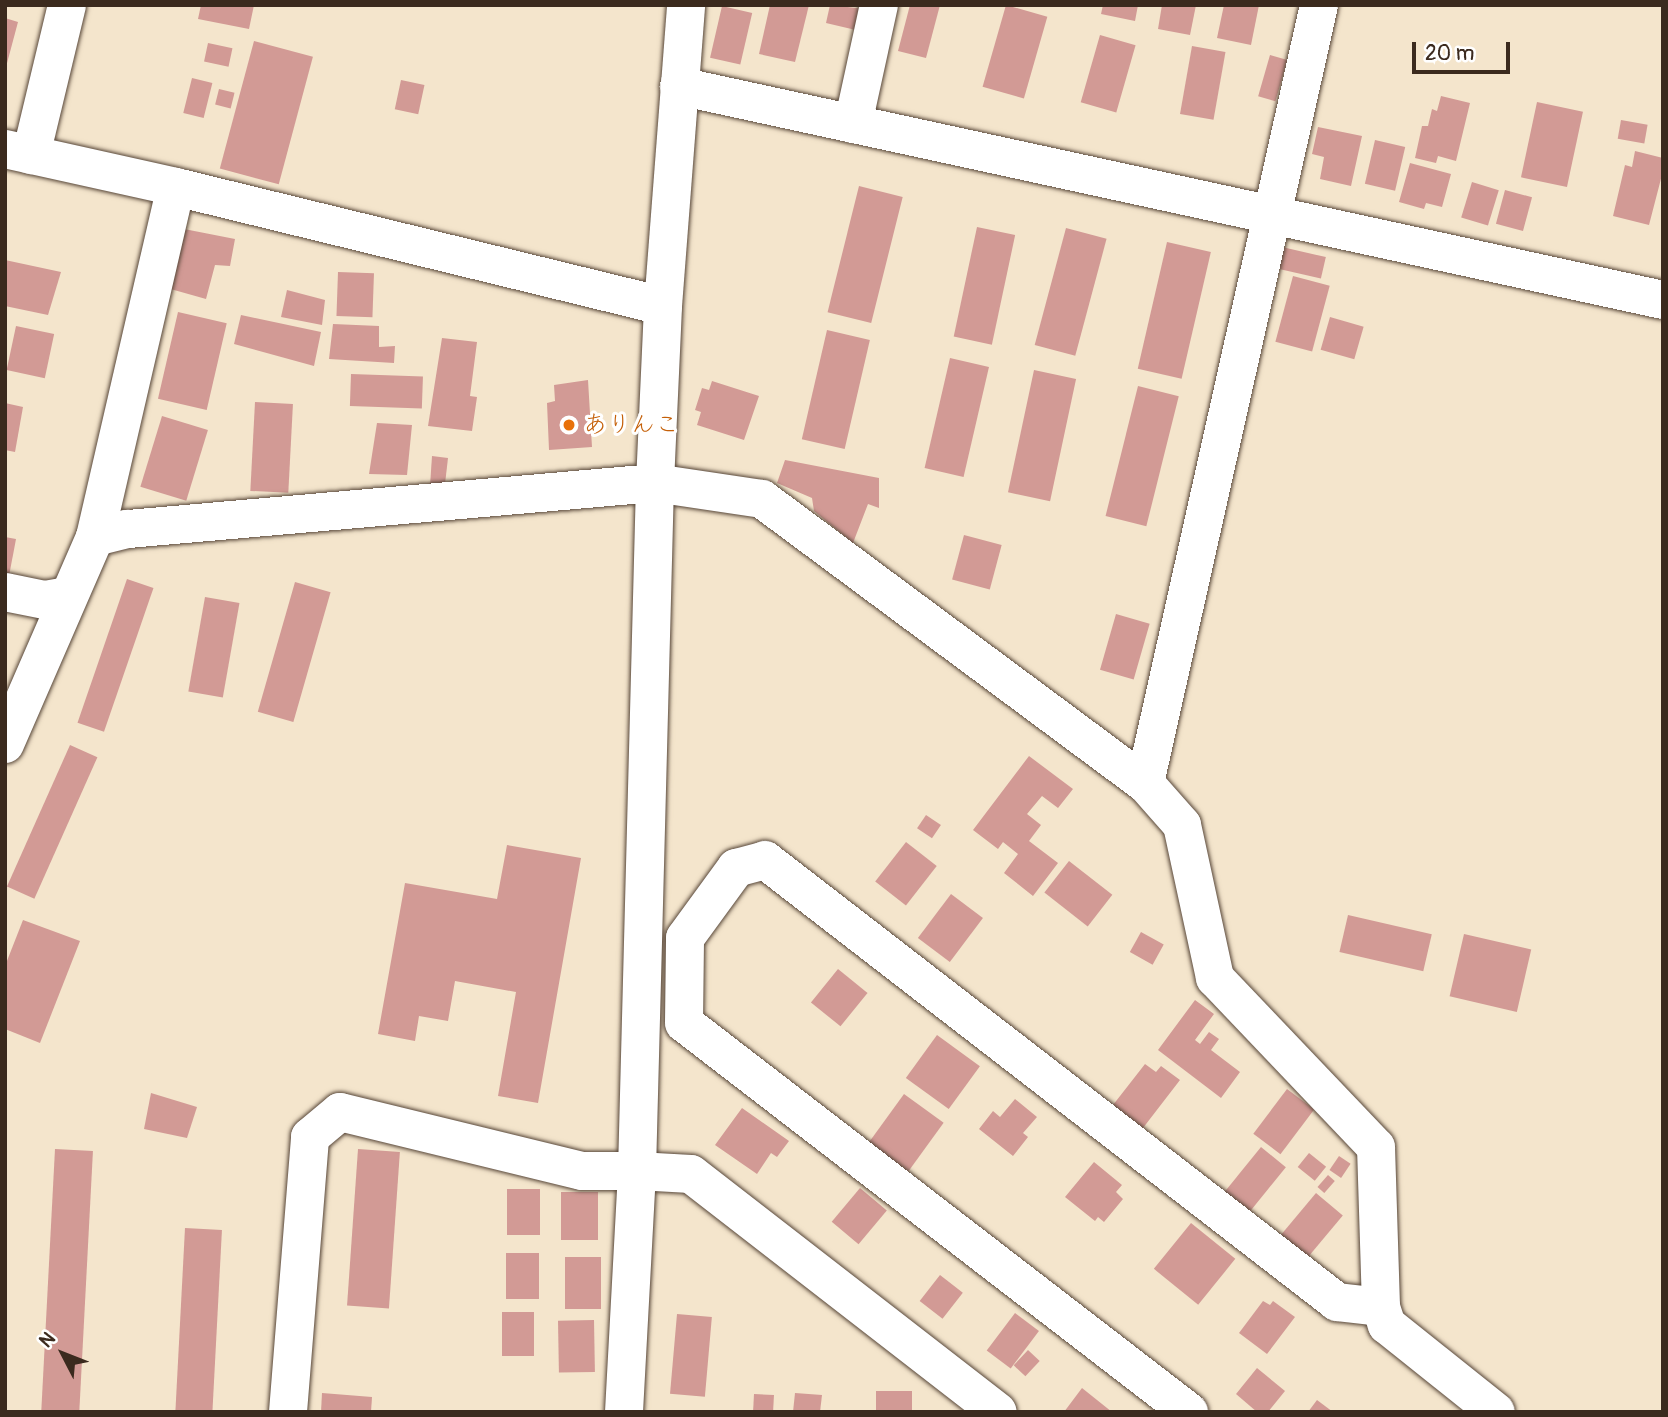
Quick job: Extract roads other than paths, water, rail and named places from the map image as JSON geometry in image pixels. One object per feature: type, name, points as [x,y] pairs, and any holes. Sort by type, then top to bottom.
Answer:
[{"type":"street","points":[[67,5],[18,152],[176,187],[663,306]]},
{"type":"street","points":[[624,1412],[638,1171],[655,483],[663,306],[686,5]]},
{"type":"street","points":[[853,124],[879,5]]},
{"type":"street","points":[[1145,783],[1319,5]]},
{"type":"street","points":[[679,86],[1663,300]]},
{"type":"street","points":[[5,744],[95,537],[176,187]]},
{"type":"street","points":[[95,537],[128,529],[655,483],[762,499],[1145,783],[1182,825],[1215,978],[1376,1147],[1381,1307],[1387,1325],[1496,1412]]},
{"type":"street","points":[[5,592],[45,600],[68,596]]},
{"type":"street","points":[[1189,1412],[684,1023],[685,937],[736,868],[765,860],[1337,1302],[1381,1307]]},
{"type":"street","points":[[288,1412],[310,1137],[340,1112],[582,1171],[691,1174],[998,1412]]},
{"type":"place","name":"ありんこ","points":[[569,425]]}]
